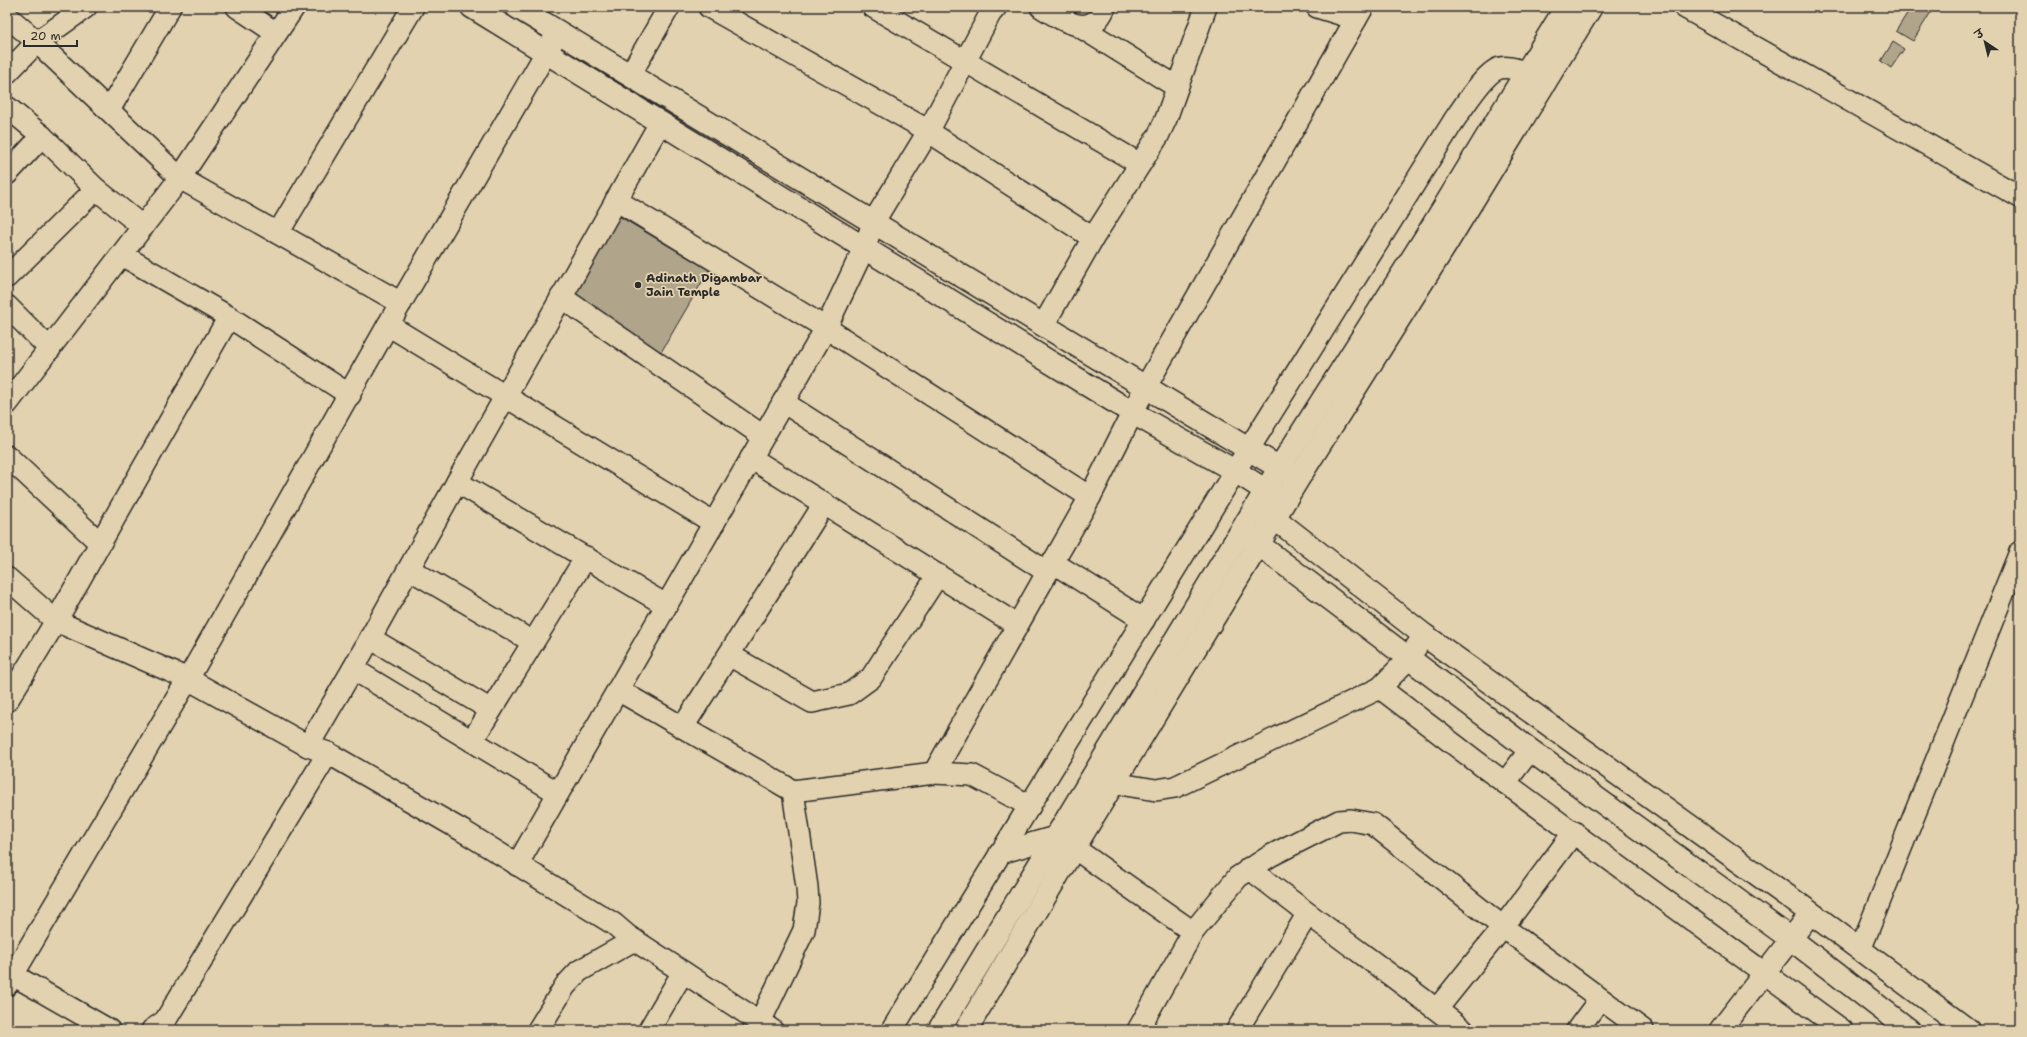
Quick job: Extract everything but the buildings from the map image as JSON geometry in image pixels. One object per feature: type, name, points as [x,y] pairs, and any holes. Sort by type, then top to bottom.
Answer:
[{"type":"street","points":[[7,72],[37,42],[86,7]]},
{"type":"street","points":[[109,110],[170,7]]},
{"type":"street","points":[[237,7],[276,33]]},
{"type":"street","points":[[7,404],[180,178],[294,7]]},
{"type":"street","points":[[278,234],[413,7]]},
{"type":"street","points":[[472,7],[1133,414],[1235,471],[1270,505],[1424,635],[1811,913],[1968,1030]]},
{"type":"street","points":[[517,7],[1044,324],[1145,388],[1289,473]]},
{"type":"street","points":[[630,75],[669,7]]},
{"type":"street","points":[[709,7],[928,132],[1093,238]]},
{"type":"street","points":[[873,7],[900,14],[965,61],[1140,164]]},
{"type":"street","points":[[517,865],[826,328],[864,248],[874,221],[928,132],[990,14],[996,7]]},
{"type":"street","points":[[1041,7],[1067,22],[1079,26],[1177,87]]},
{"type":"street","points":[[1079,26],[1092,24],[1102,15],[1105,7]]},
{"type":"street","points":[[1044,324],[1093,238],[1140,164],[1166,119],[1206,7]]},
{"type":"street","points":[[934,773],[1090,497],[1145,388],[1360,13],[1318,7]]},
{"type":"street","points":[[939,1030],[1055,837],[1250,538],[1289,473],[1541,71],[1567,19],[1591,7]]},
{"type":"street","points":[[1684,7],[2020,197]]},
{"type":"street","points":[[7,16],[37,42],[180,178],[401,303]]},
{"type":"street","points":[[109,1030],[10,980],[188,679],[350,395],[388,325],[545,52],[558,32]]},
{"type":"street","points":[[892,1030],[1396,210],[1453,122],[1478,87],[1499,68],[1541,71]]},
{"type":"street","points":[[7,107],[42,136],[96,189],[143,227]]},
{"type":"street","points":[[308,746],[660,123]]},
{"type":"street","points":[[7,174],[42,136]]},
{"type":"street","points":[[7,277],[96,189]]},
{"type":"street","points":[[616,200],[826,328],[1090,497]]},
{"type":"street","points":[[122,255],[229,317],[350,395]]},
{"type":"street","points":[[561,296],[763,436]]},
{"type":"street","points":[[7,306],[50,349]]},
{"type":"street","points":[[7,701],[14,672],[56,621],[229,317]]},
{"type":"street","points":[[388,325],[714,523]]},
{"type":"street","points":[[783,402],[1050,567],[1144,620]]},
{"type":"street","points":[[7,456],[100,543]]},
{"type":"street","points":[[751,458],[1017,625]]},
{"type":"street","points":[[457,482],[666,605]]},
{"type":"street","points":[[683,727],[824,504]]},
{"type":"street","points":[[1250,538],[1530,750],[1791,939],[1908,1030]]},
{"type":"street","points":[[966,1030],[1113,783],[1250,538]]},
{"type":"street","points":[[1860,950],[2020,552]]},
{"type":"street","points":[[472,741],[586,558]]},
{"type":"street","points":[[409,569],[533,642]]},
{"type":"street","points":[[729,655],[812,702],[849,694],[871,678],[938,575]]},
{"type":"street","points":[[7,578],[56,621],[188,679],[308,746],[328,753],[463,831],[625,933],[767,1027],[804,930],[808,903],[807,880],[794,791]]},
{"type":"street","points":[[1113,783],[1156,790],[1175,787],[1380,688],[1409,658],[1424,635]]},
{"type":"street","points":[[370,638],[491,710]]},
{"type":"street","points":[[352,669],[558,793]]},
{"type":"street","points":[[1380,688],[1505,783],[1574,832],[1842,1030]]},
{"type":"street","points":[[618,690],[794,791],[934,773],[972,775],[1026,813]]},
{"type":"street","points":[[1505,783],[1530,750]]},
{"type":"street","points":[[152,1030],[165,1021],[328,753]]},
{"type":"street","points":[[1138,1030],[1193,932],[1238,877],[1249,868],[1270,856],[1339,822],[1351,820],[1373,824],[1503,927],[1643,1030]]},
{"type":"street","points":[[1437,1010],[1503,927],[1574,832]]},
{"type":"street","points":[[1005,845],[1055,837]]},
{"type":"street","points":[[1074,848],[1193,932]]},
{"type":"street","points":[[1249,868],[1307,915],[1389,973],[1464,1030]]},
{"type":"street","points":[[1720,1030],[1811,913]]},
{"type":"street","points":[[1237,1030],[1307,915]]},
{"type":"street","points":[[538,1030],[565,986],[579,971],[625,933]]},
{"type":"street","points":[[649,1030],[683,972]]},
{"type":"street","points":[[1577,1030],[1600,999]]},
{"type":"place","name":"Adinath Digambar Jain Temple","points":[[638,285]]}]
